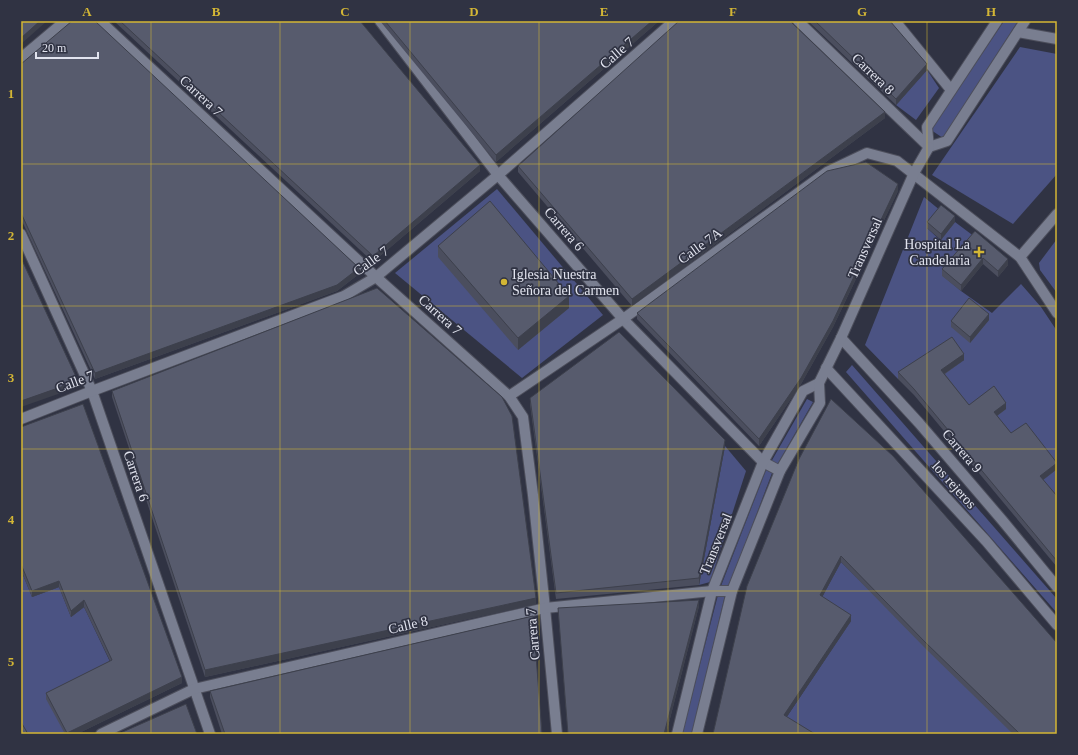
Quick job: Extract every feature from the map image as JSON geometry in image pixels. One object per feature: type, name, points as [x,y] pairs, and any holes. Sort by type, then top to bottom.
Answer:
[{"type":"street","points":[[21,58],[64,21]]},
{"type":"street","name":"Carrera 7","points":[[100,21],[376,277],[509,396],[523,417],[533,495],[557,734]]},
{"type":"street","name":"Carrera 6","points":[[380,21],[498,175],[623,319],[763,462],[780,471]]},
{"type":"street","name":"Calle 7","points":[[21,419],[344,296],[376,277],[498,175],[674,21]]},
{"type":"street","name":"Carrera 8","points":[[798,21],[928,147]]},
{"type":"street","points":[[895,21],[952,90]]},
{"type":"street","points":[[997,21],[927,127],[928,147],[947,141],[1025,21]]},
{"type":"street","points":[[1018,32],[1057,39]]},
{"type":"street","name":"Transversal","points":[[697,734],[732,591],[780,471],[820,403],[819,383],[841,338],[914,173],[928,147]]},
{"type":"street","name":"Calle 7A","points":[[509,396],[623,319],[827,172],[867,153],[897,161],[1020,257],[1057,313]]},
{"type":"street","points":[[1020,257],[1057,214]]},
{"type":"street","name":"Carrera 6","points":[[21,234],[92,391],[210,734]]},
{"type":"street","name":"Carrera 9","points":[[841,338],[919,423],[1057,587]]},
{"type":"street","name":"los rejeros","points":[[826,368],[986,541],[1057,625]]},
{"type":"street","name":"Transversal","points":[[676,734],[712,591],[763,462],[803,391],[819,383]]},
{"type":"street","name":"Calle 8","points":[[101,734],[194,690],[545,608],[712,591],[732,591]]},
{"type":"shaded area","points":[[1004,21],[1018,21],[943,138],[931,130]]},
{"type":"shaded area","points":[[1020,47],[1057,54],[1057,174],[1013,224],[932,175]]},
{"type":"shaded area","points":[[927,70],[939,88],[916,120],[896,105]]},
{"type":"shaded area","points":[[497,189],[603,315],[522,378],[395,273]]},
{"type":"shaded area","points":[[924,197],[941,211],[927,228],[940,240],[955,222],[975,237],[943,276],[992,313],[1021,284],[1041,307],[1057,331],[1057,469],[969,411],[941,376],[964,360],[952,343],[898,379],[865,345]]},
{"type":"shaded area","points":[[1057,239],[1057,293],[1040,270],[1039,263]]},
{"type":"shaded area","points":[[852,365],[1057,599],[1057,613],[846,372]]},
{"type":"shaded area","points":[[807,399],[813,402],[777,465],[771,462]]},
{"type":"shaded area","points":[[725,446],[746,471],[710,582],[699,585]]},
{"type":"shaded area","points":[[1057,469],[1057,502],[1040,482]]},
{"type":"shaded area","points":[[766,470],[772,473],[729,587],[721,586]]},
{"type":"shaded area","points":[[841,562],[1014,734],[806,734],[784,721],[851,621],[820,601]]},
{"type":"shaded area","points":[[21,570],[32,597],[59,587],[71,617],[84,607],[112,666],[65,734],[24,734],[21,729]]},
{"type":"shaded area","points":[[718,595],[725,595],[692,734],[682,734]]},
{"type":"building","points":[[21,21],[40,21],[21,38]]},
{"type":"building","points":[[72,21],[95,21],[359,268],[337,285],[95,373],[21,213],[21,64]]},
{"type":"building","points":[[120,21],[360,21],[480,165],[373,256]]},
{"type":"building","points":[[385,21],[652,21],[496,155]]},
{"type":"building","points":[[679,21],[790,21],[885,112],[632,299],[518,166]]},
{"type":"building","points":[[815,21],[890,21],[927,64],[896,99]]},
{"type":"building","points":[[866,162],[898,184],[833,321],[801,378],[759,439],[637,313],[827,171]]},
{"type":"building","name":"Iglesia Nuestra Señora del Carmen","points":[[490,201],[569,296],[518,338],[438,246]]},
{"type":"building","points":[[941,205],[955,216],[941,234],[927,222]]},
{"type":"building","points":[[975,231],[1008,259],[998,271],[983,258],[961,285],[942,269]]},
{"type":"building","points":[[21,258],[78,381],[21,401]]},
{"type":"building","points":[[377,288],[502,397],[512,416],[536,598],[205,670],[112,391]]},
{"type":"building","points":[[969,298],[989,314],[970,337],[951,321]]},
{"type":"building","points":[[619,332],[725,440],[699,578],[556,593],[530,398]]},
{"type":"building","points":[[952,337],[964,354],[941,370],[969,405],[994,386],[1006,403],[994,412],[1011,433],[1026,423],[1057,463],[1040,476],[1057,496],[1057,561],[914,389],[898,372]]},
{"type":"building","points":[[831,399],[893,456],[1057,643],[1057,734],[1020,734],[926,643],[841,556],[820,595],[851,615],[784,715],[815,734],[713,734],[747,586],[799,459]]},
{"type":"building","points":[[83,404],[182,677],[67,733],[46,693],[112,660],[84,600],[71,611],[59,581],[32,591],[21,564],[21,427]]},
{"type":"building","points":[[699,600],[664,734],[568,734],[558,608]]},
{"type":"building","points":[[533,616],[542,734],[225,734],[210,691]]},
{"type":"building","points":[[186,704],[197,734],[118,734]]},
{"type":"building","points":[[21,722],[28,734],[21,734]]},
{"type":"place","name":"Hospital La Candelaria","points":[[979,252]]},
{"type":"place","name":"Iglesia Nuestra Señora del Carmen","points":[[504,282]]}]
